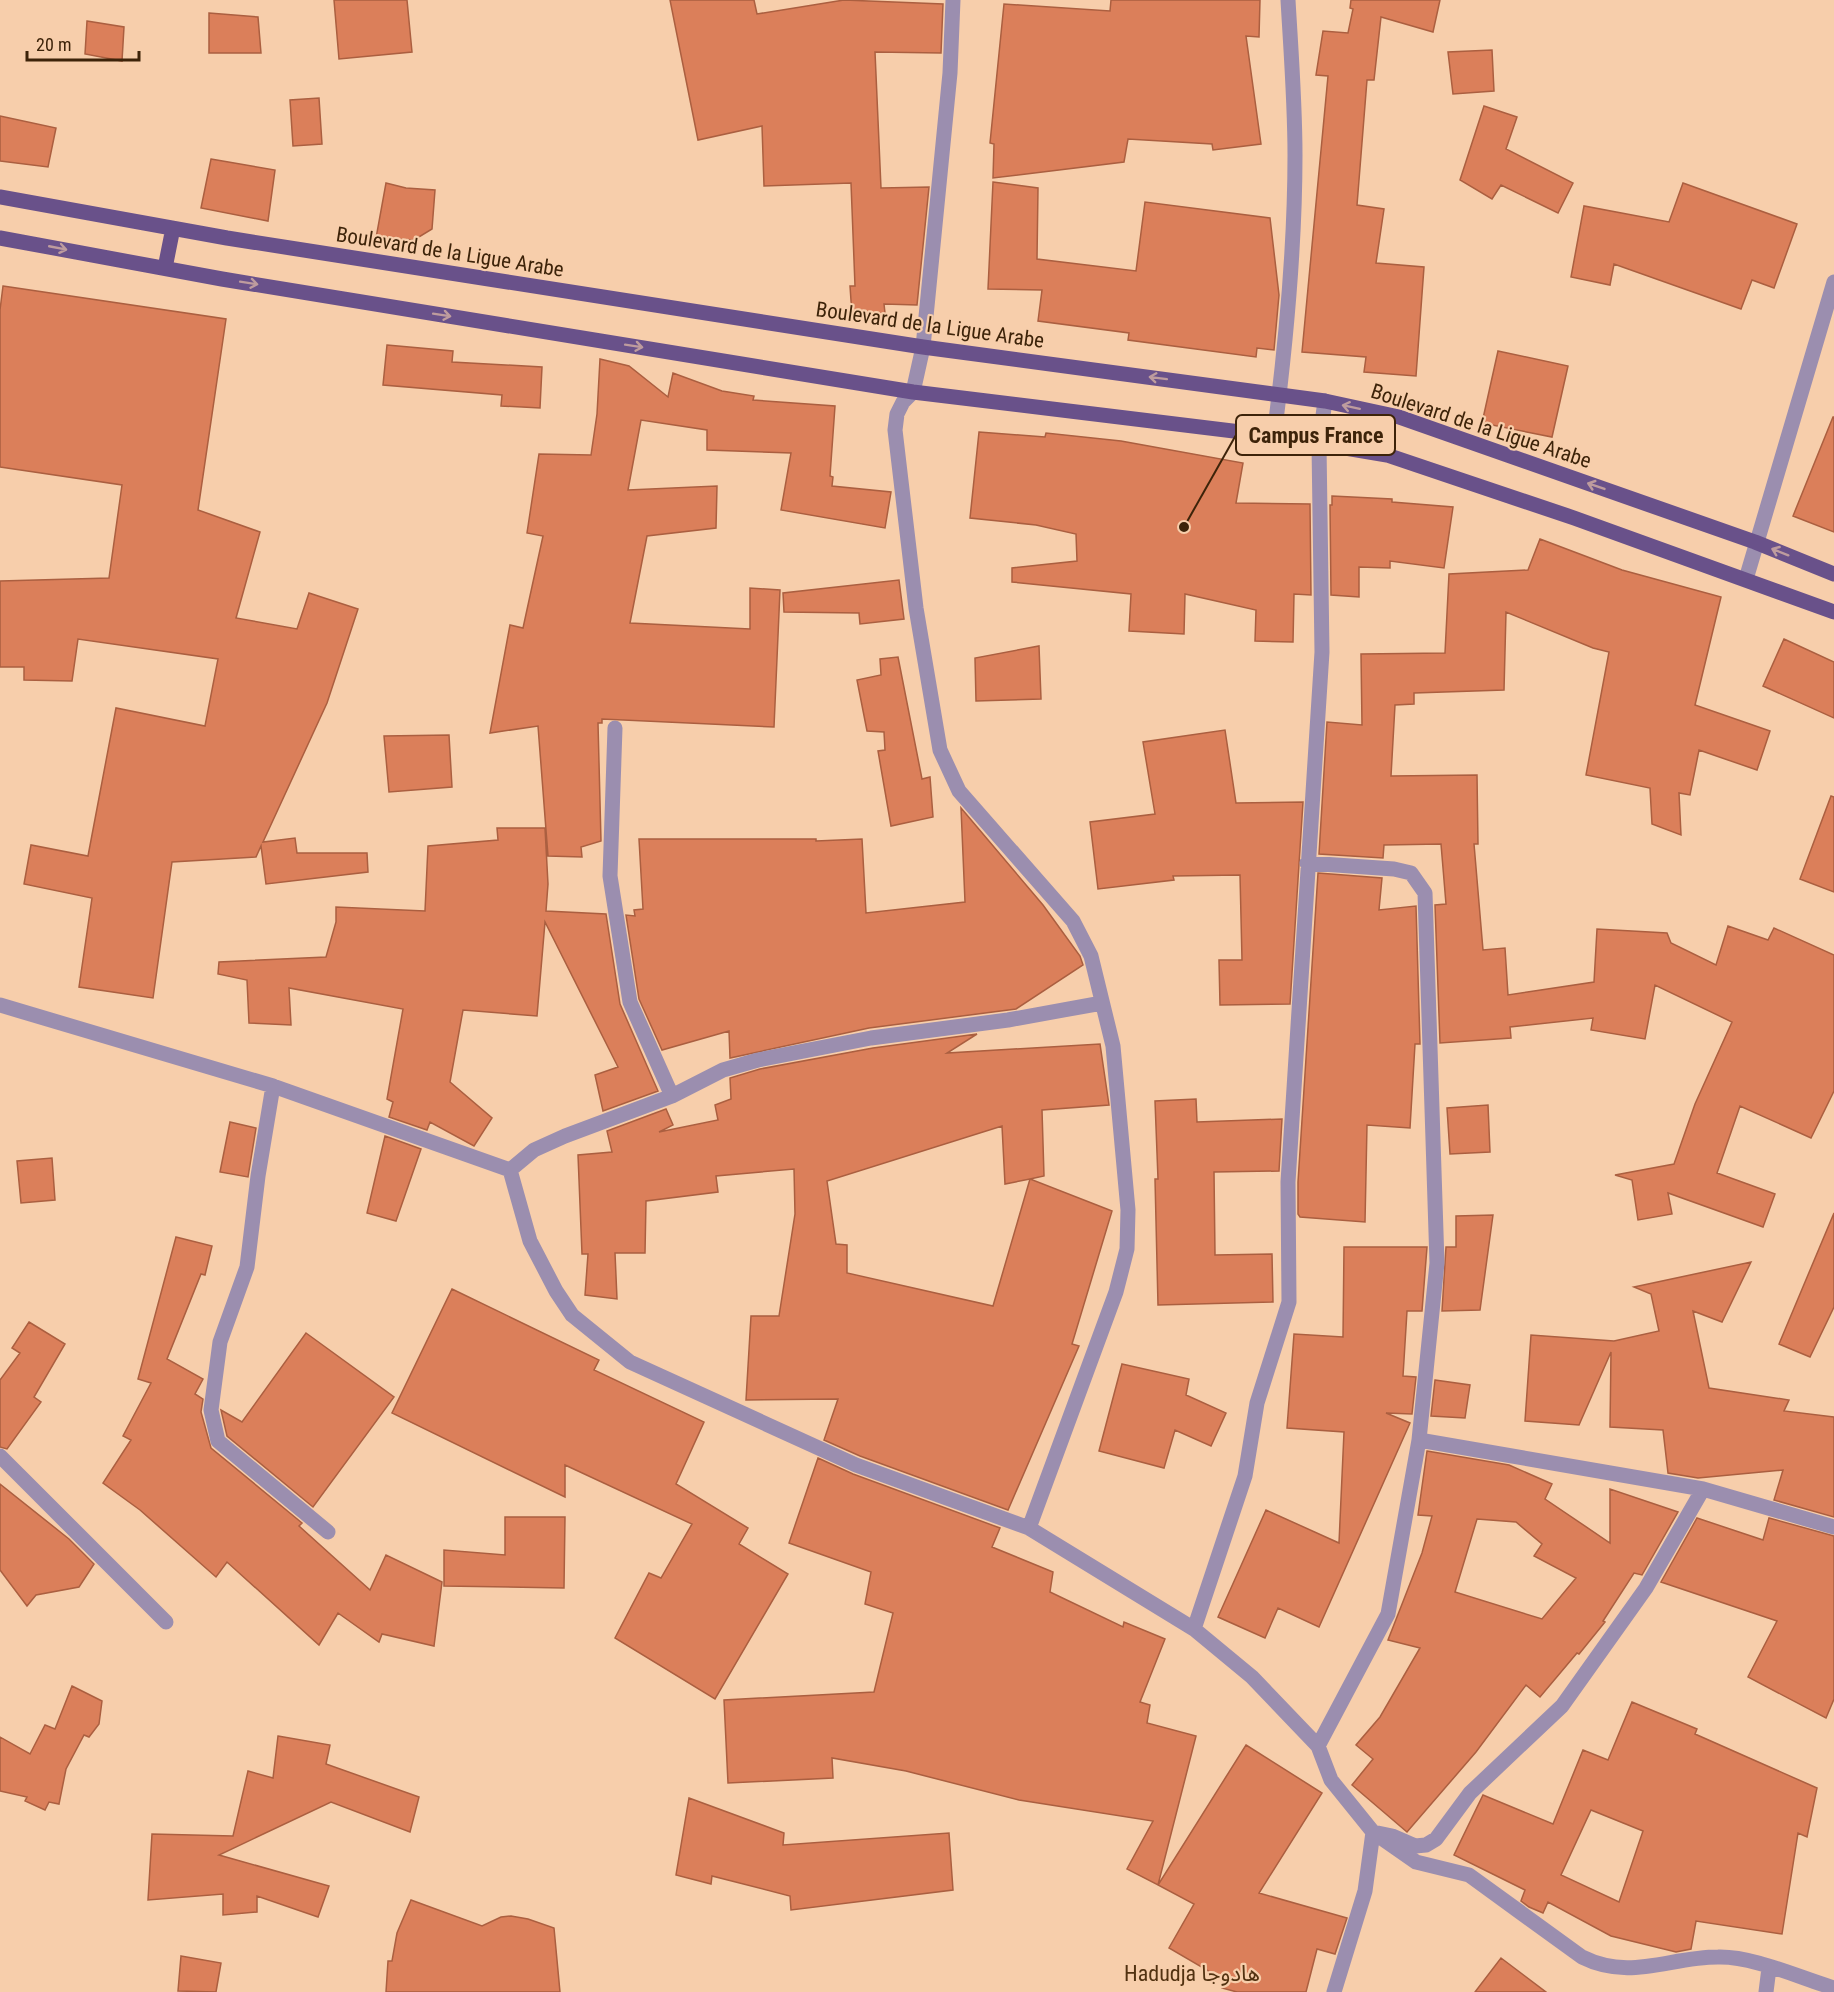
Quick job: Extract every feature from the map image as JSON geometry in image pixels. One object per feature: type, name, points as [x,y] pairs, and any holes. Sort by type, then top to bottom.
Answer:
[{"type":"main road","name":"Boulevard de la Ligue Arabe","points":[[0,197],[173,228],[923,347],[1280,393],[1325,401],[1399,417],[1755,542],[1834,574]]},
{"type":"main road","points":[[165,268],[173,228]]},
{"type":"main road","points":[[0,238],[165,268],[913,392],[1274,436],[1387,455],[1746,579],[1834,612]]},
{"type":"street","points":[[953,0],[950,74],[923,347],[913,392],[903,402],[897,414],[895,430],[916,608],[940,750],[959,791],[1073,921],[1091,956],[1113,1046],[1128,1210],[1126,1249],[1116,1292],[1029,1528]]},
{"type":"street","points":[[1274,436],[1280,393],[1294,197],[1294,93],[1288,0]]},
{"type":"street","points":[[1746,579],[1755,542],[1834,282]]},
{"type":"street","points":[[1194,1629],[1245,1476],[1257,1403],[1289,1302],[1288,1182],[1322,652],[1319,445],[1325,401]]},
{"type":"street","points":[[615,728],[610,876],[630,1002],[672,1096]]},
{"type":"street","points":[[1307,863],[1394,869],[1411,873],[1425,893],[1437,1263],[1419,1440],[1388,1614],[1318,1746]]},
{"type":"street","points":[[510,1170],[534,1150],[672,1096],[723,1070],[758,1060],[871,1038],[1008,1020],[1102,1003]]},
{"type":"street","points":[[0,1005],[273,1086],[510,1170]]},
{"type":"street","points":[[273,1086],[258,1176],[247,1267],[220,1342],[211,1410],[218,1441],[328,1532]]},
{"type":"street","points":[[510,1170],[530,1241],[556,1290],[572,1315],[630,1362],[856,1465],[1029,1528],[1194,1629],[1252,1677],[1318,1746],[1331,1780],[1373,1832],[1416,1862],[1469,1875],[1582,1958],[1599,1966],[1624,1970],[1718,1957],[1737,1959],[1834,1988]]},
{"type":"street","points":[[1419,1440],[1703,1489],[1834,1527]]},
{"type":"street","points":[[0,1456],[166,1622]]},
{"type":"street","points":[[1373,1832],[1392,1836],[1415,1846],[1426,1845],[1436,1839],[1470,1793],[1562,1706],[1646,1588],[1703,1489]]},
{"type":"street","points":[[1334,1992],[1365,1891],[1373,1832]]},
{"type":"street","points":[[1766,1992],[1769,1968]]},
{"type":"building","points":[[334,0],[407,0],[412,52],[339,59]]},
{"type":"building","points":[[670,0],[754,0],[757,14],[844,0],[943,4],[941,53],[875,52],[881,188],[929,187],[917,305],[884,304],[885,313],[852,315],[850,286],[855,286],[851,183],[764,186],[762,126],[698,140]]},
{"type":"building","points":[[1111,0],[1260,0],[1259,37],[1246,36],[1261,144],[1213,150],[1212,144],[1128,139],[1124,162],[993,178],[994,144],[990,143],[1004,4],[1110,11]]},
{"type":"building","points":[[1351,0],[1440,0],[1433,32],[1381,17],[1374,80],[1367,80],[1357,205],[1384,209],[1376,263],[1424,267],[1416,376],[1364,372],[1366,357],[1302,352],[1328,76],[1316,75],[1323,31],[1348,33],[1353,9],[1350,8]]},
{"type":"building","points":[[209,13],[258,17],[261,53],[209,53]]},
{"type":"building","points":[[87,21],[124,27],[122,61],[85,54]]},
{"type":"building","points":[[1492,50],[1494,91],[1453,94],[1448,52]]},
{"type":"building","points":[[319,98],[322,144],[293,146],[290,100]]},
{"type":"building","points":[[1484,106],[1517,117],[1506,149],[1573,183],[1558,213],[1501,185],[1492,199],[1460,180]]},
{"type":"building","points":[[0,116],[56,128],[48,167],[0,161]]},
{"type":"building","points":[[211,159],[275,170],[268,221],[201,208]]},
{"type":"building","points":[[993,182],[1038,188],[1037,259],[1136,271],[1145,202],[1270,218],[1279,295],[1274,350],[1257,348],[1256,357],[1128,340],[1129,333],[1038,321],[1042,290],[988,289]]},
{"type":"building","points":[[386,183],[406,188],[435,190],[432,229],[414,240],[376,238]]},
{"type":"building","points":[[1683,183],[1797,224],[1774,288],[1752,280],[1741,309],[1614,264],[1610,285],[1571,277],[1584,206],[1669,222]]},
{"type":"building","points":[[3,286],[226,319],[198,510],[260,532],[236,618],[297,629],[309,593],[358,609],[327,703],[263,842],[295,838],[297,853],[367,853],[368,872],[266,884],[261,846],[256,857],[172,862],[153,998],[79,987],[92,898],[24,884],[31,845],[88,856],[116,708],[205,726],[218,659],[78,639],[72,681],[24,680],[24,667],[0,667],[0,581],[109,578],[122,485],[0,467],[0,310]]},
{"type":"building","points":[[387,345],[453,351],[452,362],[542,367],[540,408],[501,406],[502,395],[383,385]]},
{"type":"building","points":[[1498,351],[1568,366],[1552,437],[1482,423]]},
{"type":"building","points":[[600,359],[629,366],[668,397],[673,373],[722,391],[754,396],[753,400],[835,406],[830,476],[833,477],[832,486],[891,492],[885,528],[781,510],[791,453],[707,450],[707,430],[641,420],[628,490],[717,486],[716,528],[647,536],[630,623],[750,629],[750,588],[780,590],[774,727],[602,719],[602,723],[598,723],[601,841],[581,847],[582,857],[548,856],[538,726],[490,733],[510,625],[523,628],[543,536],[527,533],[539,454],[591,455],[597,414]]},
{"type":"building","points":[[1834,417],[1834,532],[1793,516]]},
{"type":"building","points":[[979,432],[1045,437],[1046,433],[1121,441],[1243,463],[1236,503],[1310,504],[1311,595],[1294,594],[1293,642],[1255,641],[1256,610],[1185,594],[1184,634],[1129,631],[1131,594],[1012,582],[1012,568],[1077,561],[1076,534],[1036,525],[970,518]]},
{"type":"building","points":[[1332,496],[1392,499],[1392,502],[1453,507],[1444,568],[1390,561],[1390,568],[1359,567],[1359,597],[1331,595],[1330,505],[1332,505]]},
{"type":"building","points":[[1540,539],[1622,570],[1721,597],[1695,705],[1770,731],[1757,770],[1699,750],[1690,795],[1679,793],[1681,835],[1652,824],[1650,788],[1586,775],[1609,652],[1593,648],[1506,612],[1504,690],[1414,693],[1414,704],[1395,705],[1391,776],[1477,775],[1478,844],[1474,844],[1483,950],[1505,948],[1508,995],[1594,982],[1597,929],[1667,933],[1671,943],[1716,965],[1728,926],[1768,940],[1774,928],[1834,955],[1834,1091],[1811,1138],[1740,1106],[1717,1173],[1775,1194],[1763,1227],[1668,1193],[1672,1214],[1638,1220],[1632,1180],[1615,1175],[1674,1164],[1695,1104],[1732,1022],[1655,985],[1645,1039],[1591,1030],[1593,1018],[1510,1027],[1511,1038],[1440,1043],[1435,905],[1446,904],[1441,844],[1384,845],[1383,858],[1319,854],[1327,722],[1362,725],[1361,654],[1445,653],[1449,574],[1528,570]]},
{"type":"building","points":[[899,580],[904,619],[860,624],[859,613],[784,612],[783,593]]},
{"type":"building","points":[[1784,639],[1834,662],[1834,718],[1763,686]]},
{"type":"building","points":[[1039,646],[1041,699],[976,701],[975,658]]},
{"type":"building","points":[[898,657],[922,779],[930,777],[933,817],[891,826],[878,751],[885,750],[884,732],[867,731],[857,680],[881,675],[880,659]]},
{"type":"building","points":[[1225,730],[1236,803],[1303,802],[1290,1004],[1220,1005],[1219,960],[1242,960],[1240,875],[1173,876],[1174,880],[1098,889],[1090,822],[1155,814],[1143,742]]},
{"type":"building","points":[[449,735],[452,787],[389,792],[384,736]]},
{"type":"building","points":[[1831,796],[1834,797],[1834,892],[1800,879]]},
{"type":"building","points":[[961,808],[1043,905],[1080,956],[1083,965],[1016,1009],[869,1028],[730,1058],[729,1031],[662,1050],[639,999],[626,915],[635,916],[634,910],[643,909],[639,839],[816,839],[816,841],[862,839],[866,913],[965,902]]},
{"type":"building","points":[[497,828],[545,828],[548,884],[546,911],[606,914],[620,1004],[658,1091],[603,1111],[595,1075],[618,1067],[545,922],[537,1016],[463,1010],[450,1082],[492,1118],[474,1146],[430,1122],[427,1130],[389,1117],[393,1102],[387,1099],[403,1009],[289,988],[291,1025],[249,1023],[247,980],[218,974],[219,962],[326,957],[336,922],[336,907],[425,911],[428,846],[498,840]]},
{"type":"building","points":[[1318,873],[1382,878],[1379,910],[1416,906],[1420,1044],[1415,1044],[1410,1128],[1367,1125],[1365,1222],[1300,1217],[1298,1214],[1298,1182]]},
{"type":"building","points":[[977,1034],[947,1053],[1100,1044],[1109,1105],[1042,1110],[1044,1176],[1030,1179],[1112,1211],[1072,1344],[1079,1346],[1008,1510],[860,1456],[824,1440],[838,1399],[746,1400],[751,1316],[779,1316],[795,1214],[794,1169],[716,1176],[718,1192],[646,1201],[645,1253],[615,1253],[617,1299],[585,1295],[588,1254],[582,1254],[578,1155],[612,1152],[607,1131],[666,1109],[673,1125],[659,1132],[718,1120],[715,1105],[731,1099],[730,1078],[760,1069],[873,1048]],"holes":[[[1002,1126],[1005,1184],[1030,1179],[993,1306],[847,1273],[847,1245],[836,1244],[827,1181]]]},
{"type":"building","points":[[1196,1099],[1197,1122],[1282,1119],[1279,1171],[1214,1172],[1215,1255],[1272,1254],[1273,1302],[1158,1305],[1155,1179],[1158,1179],[1155,1101]]},
{"type":"building","points":[[1488,1105],[1490,1152],[1450,1154],[1447,1108]]},
{"type":"building","points":[[230,1122],[256,1128],[248,1177],[220,1172]]},
{"type":"building","points":[[385,1136],[421,1149],[396,1221],[367,1213]]},
{"type":"building","points":[[52,1158],[55,1200],[21,1203],[17,1161]]},
{"type":"building","points":[[1834,1213],[1834,1307],[1810,1357],[1779,1344]]},
{"type":"building","points":[[1493,1215],[1480,1310],[1442,1311],[1446,1247],[1456,1247],[1456,1216]]},
{"type":"building","points":[[176,1237],[212,1246],[205,1275],[201,1274],[167,1359],[203,1379],[195,1394],[203,1399],[201,1412],[211,1448],[302,1523],[299,1526],[370,1590],[386,1555],[442,1582],[434,1646],[382,1634],[379,1642],[338,1613],[319,1645],[227,1562],[216,1577],[140,1510],[103,1483],[131,1440],[123,1436],[151,1383],[138,1379]]},
{"type":"building","points":[[1344,1247],[1427,1247],[1422,1311],[1407,1311],[1403,1376],[1416,1377],[1412,1414],[1386,1413],[1410,1423],[1319,1627],[1278,1608],[1265,1638],[1218,1617],[1266,1510],[1339,1543],[1344,1432],[1287,1428],[1294,1334],[1343,1337]]},
{"type":"building","points":[[1751,1262],[1722,1322],[1693,1311],[1709,1388],[1789,1400],[1784,1411],[1834,1417],[1834,1517],[1774,1500],[1783,1470],[1698,1478],[1668,1473],[1663,1430],[1610,1427],[1611,1352],[1579,1425],[1525,1421],[1531,1335],[1614,1341],[1659,1331],[1651,1294],[1634,1287]]},
{"type":"building","points":[[452,1289],[599,1360],[594,1370],[704,1422],[676,1484],[748,1528],[739,1544],[788,1574],[715,1699],[615,1638],[649,1573],[661,1578],[692,1524],[565,1465],[565,1497],[392,1413]]},
{"type":"building","points":[[29,1322],[65,1344],[34,1397],[41,1402],[7,1449],[0,1447],[0,1380],[20,1353],[12,1348]]},
{"type":"building","points":[[306,1333],[394,1397],[313,1507],[227,1436],[221,1410],[242,1422]]},
{"type":"building","points":[[1122,1364],[1189,1379],[1186,1395],[1226,1413],[1211,1446],[1175,1430],[1164,1468],[1099,1451]]},
{"type":"building","points":[[1435,1380],[1470,1385],[1465,1418],[1431,1416]]},
{"type":"building","points":[[1427,1451],[1509,1465],[1552,1484],[1545,1499],[1610,1543],[1610,1489],[1678,1512],[1642,1575],[1634,1573],[1603,1621],[1605,1622],[1579,1654],[1577,1653],[1540,1697],[1526,1685],[1476,1752],[1407,1832],[1352,1785],[1373,1759],[1356,1745],[1380,1717],[1420,1648],[1388,1640],[1422,1553],[1432,1516],[1418,1515]],"holes":[[[1477,1519],[1516,1522],[1542,1544],[1534,1556],[1576,1578],[1542,1619],[1455,1592]]]},
{"type":"building","points":[[818,1458],[853,1474],[1000,1528],[992,1547],[1053,1572],[1050,1592],[1123,1627],[1124,1622],[1165,1639],[1140,1702],[1150,1705],[1147,1723],[1196,1736],[1158,1885],[1127,1869],[1153,1821],[1019,1800],[906,1771],[832,1758],[833,1778],[728,1783],[724,1700],[874,1692],[893,1613],[865,1604],[871,1572],[789,1543]]},
{"type":"building","points":[[0,1484],[69,1539],[94,1564],[79,1587],[36,1595],[27,1606],[0,1570]]},
{"type":"building","points":[[505,1517],[565,1517],[564,1588],[444,1586],[444,1550],[505,1555]]},
{"type":"building","points":[[1697,1518],[1763,1540],[1769,1518],[1834,1536],[1834,1699],[1826,1718],[1748,1677],[1777,1621],[1661,1582]]},
{"type":"building","points":[[72,1686],[102,1701],[99,1724],[89,1737],[84,1735],[66,1769],[59,1804],[49,1802],[45,1810],[25,1801],[27,1797],[0,1791],[0,1737],[30,1754],[45,1725],[55,1729]]},
{"type":"building","points":[[1632,1702],[1697,1729],[1695,1734],[1817,1788],[1807,1837],[1798,1833],[1782,1934],[1696,1921],[1691,1949],[1676,1952],[1611,1936],[1548,1902],[1543,1913],[1529,1907],[1521,1901],[1525,1890],[1454,1855],[1483,1795],[1553,1824],[1583,1750],[1608,1760]],"holes":[[[1591,1810],[1643,1831],[1619,1902],[1561,1875]]]},
{"type":"building","points":[[278,1736],[330,1745],[326,1764],[419,1797],[410,1832],[331,1802],[219,1855],[329,1886],[318,1917],[257,1896],[257,1912],[223,1915],[223,1894],[148,1900],[152,1834],[233,1836],[248,1771],[273,1778]]},
{"type":"building","points":[[1246,1745],[1322,1793],[1259,1893],[1347,1918],[1335,1954],[1317,1949],[1306,1992],[1237,1992],[1222,1988],[1224,1980],[1169,1948],[1194,1904],[1158,1885]]},
{"type":"building","points":[[689,1798],[784,1833],[783,1845],[949,1833],[953,1890],[791,1910],[790,1896],[712,1876],[711,1884],[676,1875]]},
{"type":"building","points":[[411,1900],[482,1926],[501,1917],[511,1916],[554,1928],[560,1992],[386,1992],[388,1961],[392,1961],[397,1933]]},
{"type":"building","points":[[181,1956],[221,1963],[216,1992],[178,1991]]},
{"type":"building","points":[[1501,1958],[1546,1992],[1475,1992]]},
{"type":"place","name":"Campus France","points":[[1184,527]]},
{"type":"district","name":"Hadudja هادوجا","points":[[1192,1973]]}]
